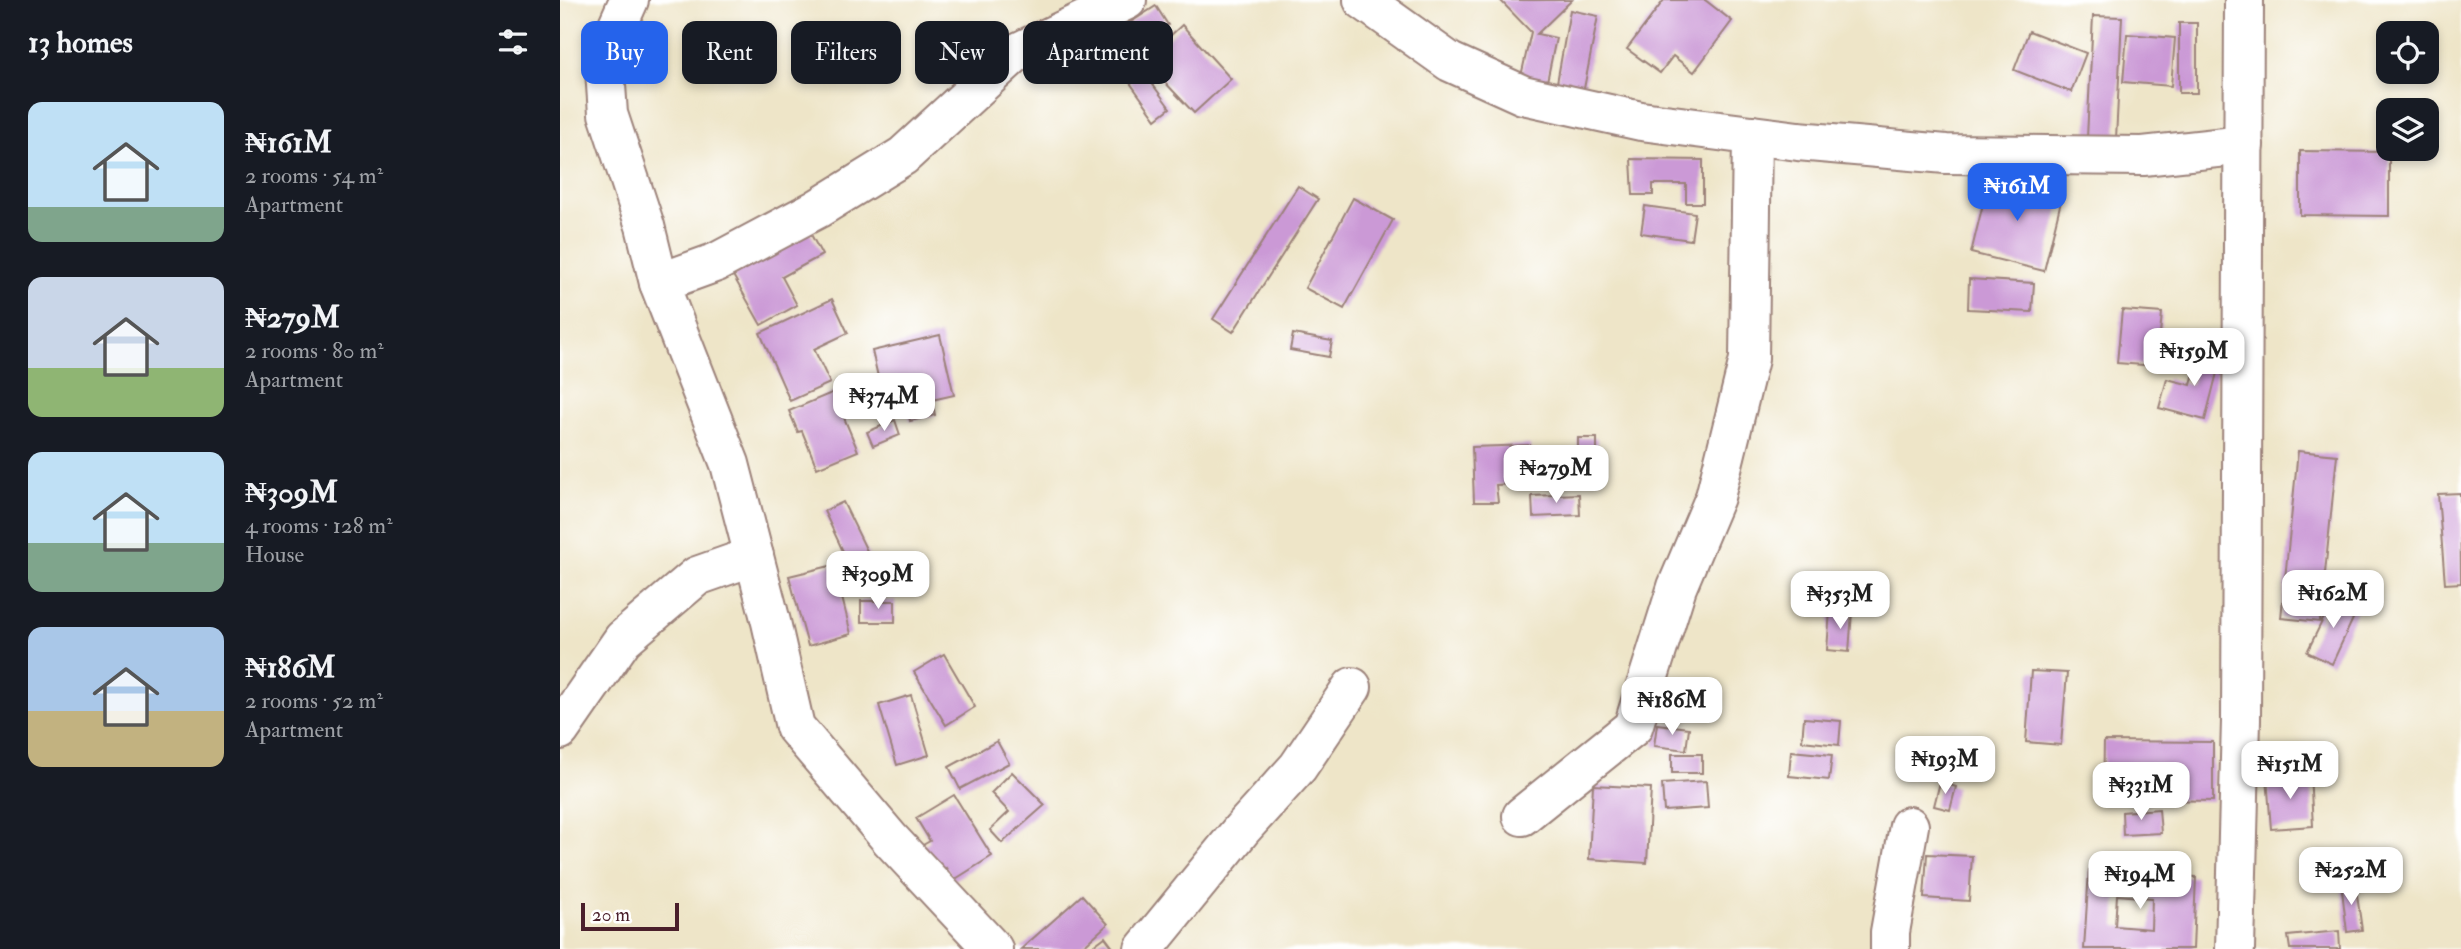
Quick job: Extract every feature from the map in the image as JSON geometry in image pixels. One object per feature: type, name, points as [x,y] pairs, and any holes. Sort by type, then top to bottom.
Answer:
[{"type":"street","points":[[629,0],[604,56],[608,114],[645,226],[659,283],[730,464],[795,727],[890,839],[993,949]]},
{"type":"street","points":[[659,283],[717,262],[817,209],[903,156],[1014,54],[1127,0]]},
{"type":"street","points":[[1363,0],[1450,62],[1524,95],[1641,121],[1946,154],[2143,156],[2244,145]]},
{"type":"street","points":[[2235,949],[2241,720],[2244,0]]},
{"type":"street","points":[[1522,816],[1633,727],[1677,587],[1715,498],[1749,359],[1752,135]]},
{"type":"street","points":[[560,730],[624,639],[697,576],[754,556]]},
{"type":"street","points":[[1144,949],[1242,829],[1298,767],[1352,687]]},
{"type":"street","points":[[1890,949],[1890,932],[1909,826]]},
{"type":"building","points":[[1500,0],[1572,0],[1537,34],[1556,38],[1545,91],[1519,85],[1531,32]]},
{"type":"building","points":[[1664,0],[1705,0],[1732,21],[1694,72],[1673,56],[1660,73],[1627,49]]},
{"type":"building","points":[[1156,6],[1165,21],[1133,21]]},
{"type":"building","points":[[1570,10],[1598,16],[1582,99],[1555,94]]},
{"type":"building","points":[[2093,16],[2122,17],[2116,139],[2087,138]]},
{"type":"building","points":[[2179,23],[2197,23],[2197,93],[2179,93]]},
{"type":"building","points":[[1182,25],[1231,79],[1194,113],[1167,84],[1173,84],[1173,33]]},
{"type":"building","points":[[2029,31],[2086,53],[2071,92],[2014,70]]},
{"type":"building","points":[[2127,34],[2175,38],[2171,86],[2123,82]]},
{"type":"building","points":[[1131,84],[1152,84],[1170,108],[1156,119]]},
{"type":"building","points":[[2300,151],[2376,152],[2376,161],[2389,161],[2389,216],[2300,215]]},
{"type":"building","points":[[1631,159],[1703,160],[1703,203],[1686,203],[1686,184],[1653,184],[1653,195],[1633,195]]},
{"type":"building","points":[[1990,175],[2063,193],[2044,271],[1971,253]]},
{"type":"building","points":[[1298,186],[1318,199],[1233,332],[1213,319]]},
{"type":"building","points":[[1353,198],[1393,220],[1344,309],[1305,288]]},
{"type":"building","points":[[1645,206],[1695,213],[1691,240],[1641,233]]},
{"type":"building","points":[[807,227],[822,255],[782,277],[797,305],[761,325],[730,270]]},
{"type":"building","points":[[1969,279],[2034,283],[2032,312],[1968,309]]},
{"type":"building","points":[[832,299],[848,333],[814,349],[830,383],[790,401],[760,333]]},
{"type":"building","points":[[2122,310],[2162,313],[2157,366],[2117,363]]},
{"type":"building","points":[[1293,334],[1332,341],[1329,357],[1290,350]]},
{"type":"building","points":[[940,335],[954,395],[932,400],[935,415],[910,421],[907,406],[886,411],[872,351]]},
{"type":"building","points":[[2200,347],[2222,353],[2205,420],[2159,408],[2167,379],[2191,385]]},
{"type":"building","points":[[855,383],[864,404],[842,413],[858,451],[817,468],[802,431],[798,432],[789,411]]},
{"type":"building","points":[[895,420],[900,435],[873,446],[867,432]]},
{"type":"building","points":[[1578,438],[1597,438],[1597,477],[1578,477]]},
{"type":"building","points":[[1530,445],[1532,483],[1496,485],[1498,502],[1474,502],[1472,447]]},
{"type":"building","points":[[2298,451],[2337,455],[2320,622],[2281,618]]},
{"type":"building","points":[[2460,493],[2461,583],[2445,584],[2438,494]]},
{"type":"building","points":[[1579,494],[1580,515],[1533,517],[1532,496]]},
{"type":"building","points":[[843,502],[869,555],[849,564],[824,511]]},
{"type":"building","points":[[834,565],[851,634],[808,646],[789,576]]},
{"type":"building","points":[[2334,597],[2358,608],[2332,664],[2307,652]]},
{"type":"building","points":[[861,601],[895,601],[895,622],[861,622]]},
{"type":"building","points":[[1830,611],[1852,612],[1849,652],[1827,650]]},
{"type":"building","points":[[944,654],[975,707],[946,725],[914,672]]},
{"type":"building","points":[[2031,671],[2067,673],[2061,745],[2026,742]]},
{"type":"building","points":[[911,695],[929,755],[897,765],[879,705]]},
{"type":"building","points":[[1804,718],[1841,721],[1839,745],[1802,741]]},
{"type":"building","points":[[1657,724],[1689,728],[1686,750],[1654,746]]},
{"type":"building","points":[[997,741],[1009,763],[960,789],[949,767]]},
{"type":"building","points":[[2104,741],[2213,742],[2213,801],[2103,799]]},
{"type":"building","points":[[1791,751],[1832,755],[1829,780],[1789,776]]},
{"type":"building","points":[[1672,754],[1702,754],[1702,773],[1672,773]]},
{"type":"building","points":[[1012,772],[1045,805],[1002,843],[990,830],[1009,812],[991,793]]},
{"type":"building","points":[[2310,774],[2313,826],[2271,829],[2267,777]]},
{"type":"building","points":[[1706,781],[1708,808],[1664,811],[1662,784]]},
{"type":"building","points":[[1940,782],[1956,787],[1950,810],[1934,806]]},
{"type":"building","points":[[1593,785],[1651,788],[1647,863],[1589,859]]},
{"type":"building","points":[[954,795],[992,856],[954,880],[946,868],[931,878],[914,850],[930,841],[916,818]]},
{"type":"building","points":[[2159,809],[2161,833],[2123,835],[2122,812]]},
{"type":"building","points":[[1927,854],[1972,856],[1969,901],[1924,898]]},
{"type":"building","points":[[2089,870],[2196,877],[2193,949],[2084,949]],"holes":[[[2117,895],[2152,898],[2151,929],[2115,926]]]},
{"type":"building","points":[[2355,881],[2362,930],[2347,932],[2341,882]]},
{"type":"building","points":[[1082,895],[1108,924],[1080,949],[1021,949]]},
{"type":"building","points":[[2339,931],[2340,949],[2290,949],[2288,936]]},
{"type":"building","points":[[1105,937],[1114,949],[1089,949]]}]
